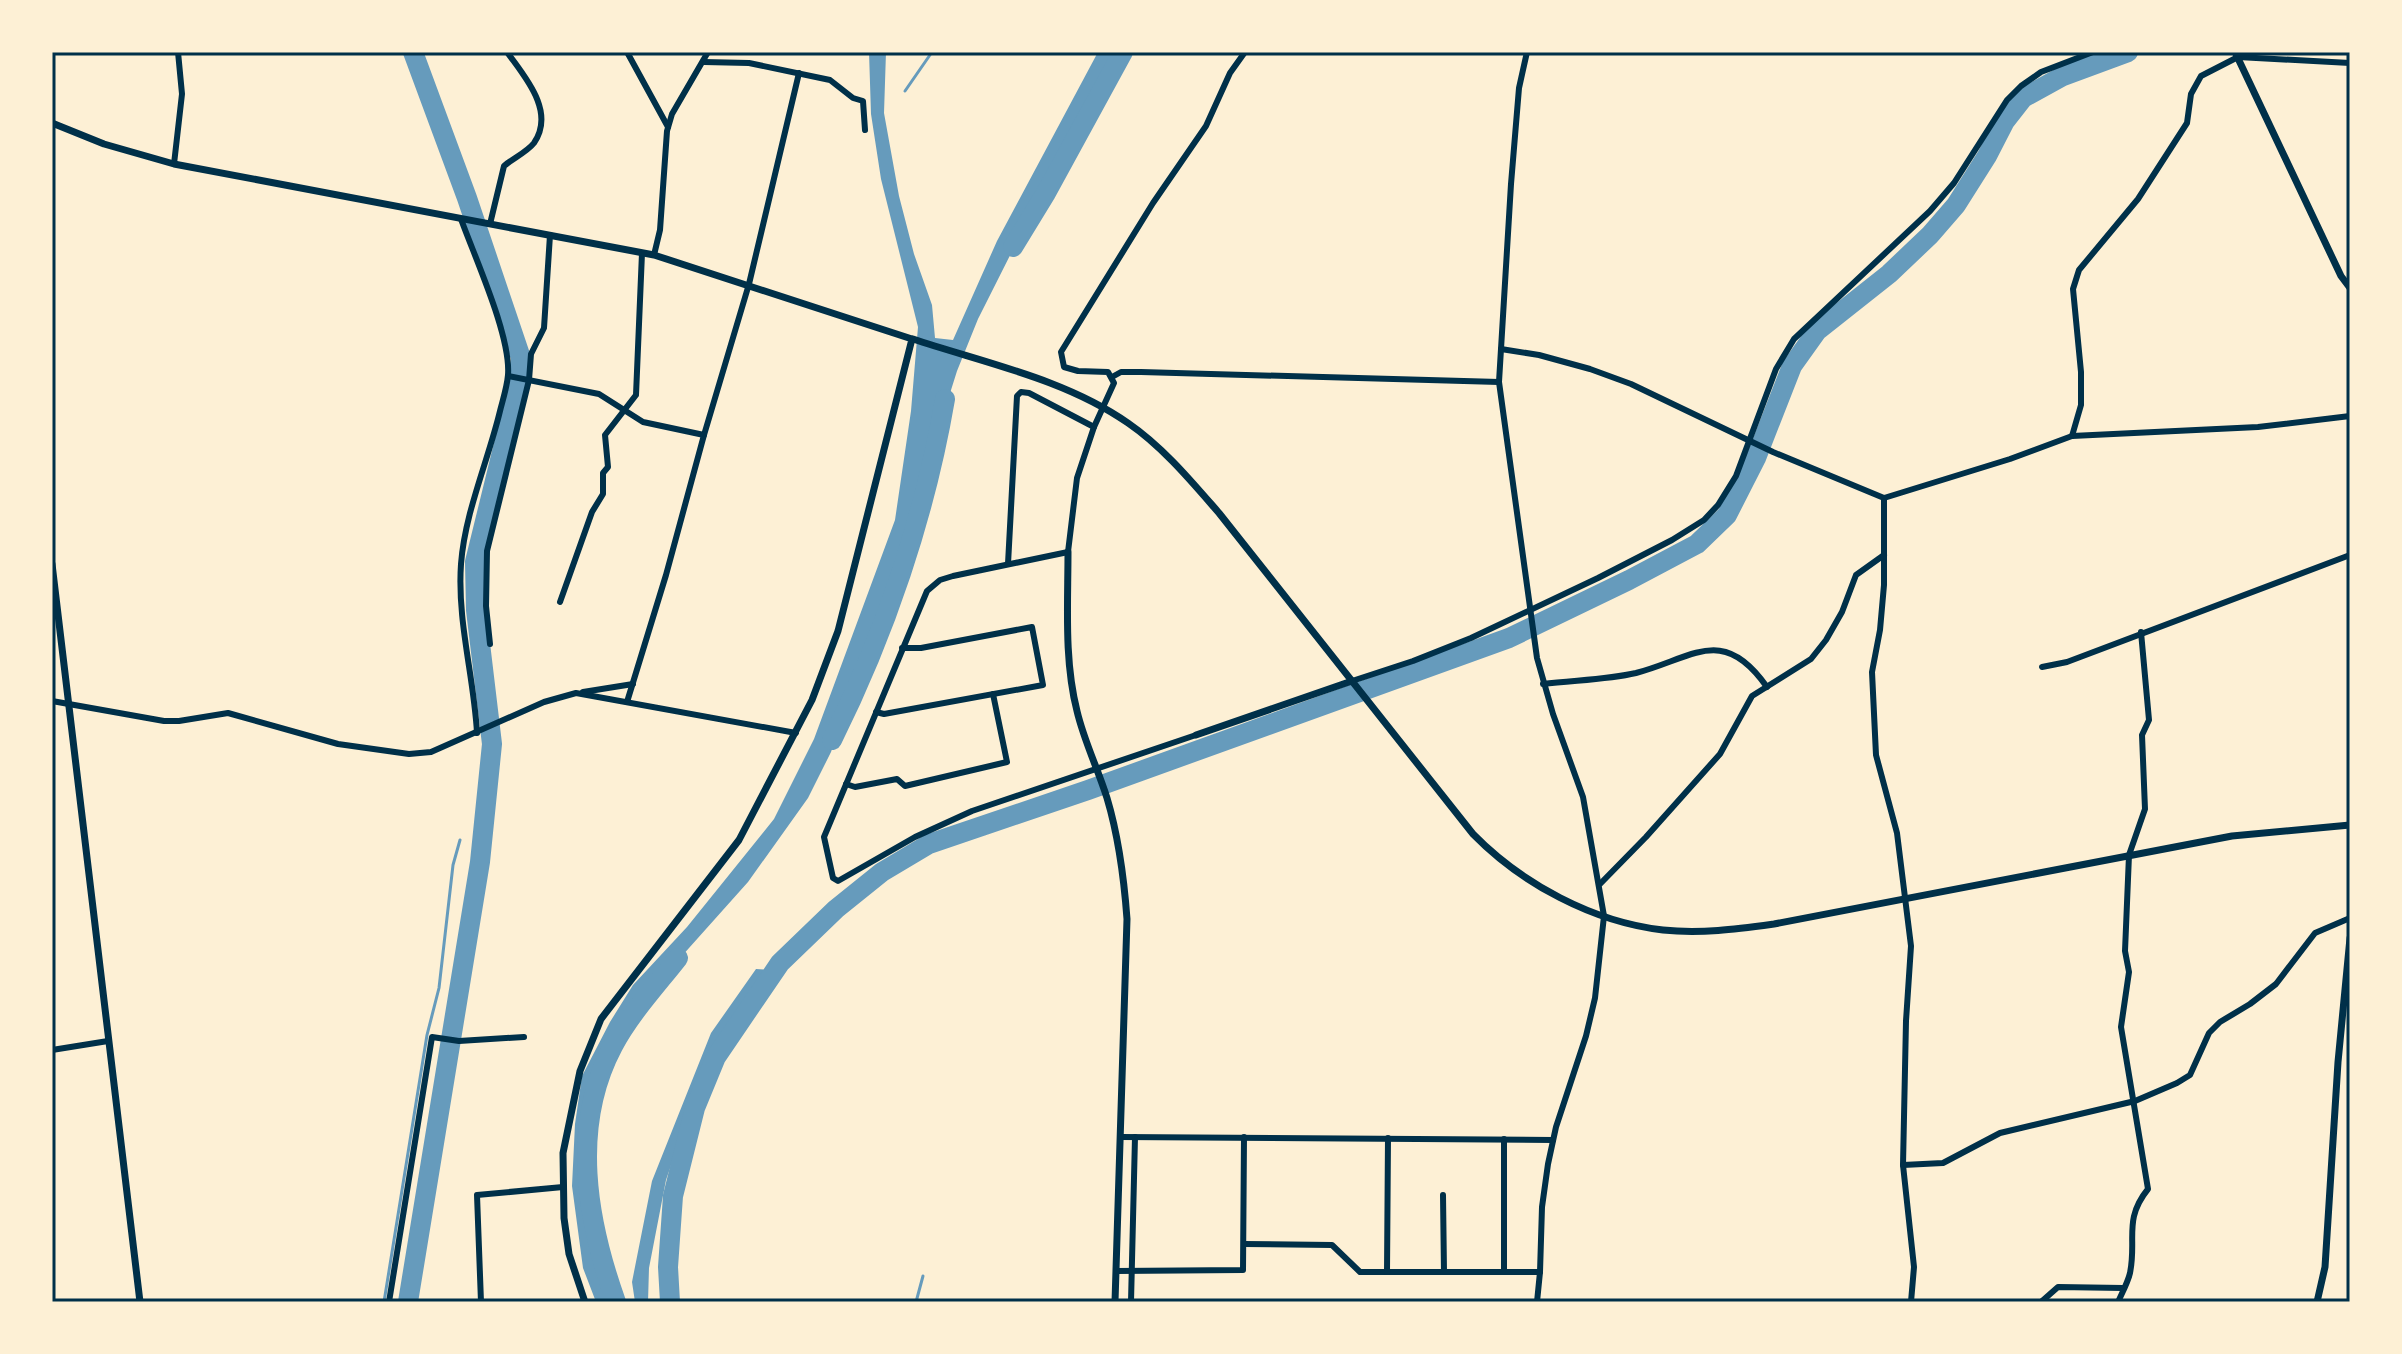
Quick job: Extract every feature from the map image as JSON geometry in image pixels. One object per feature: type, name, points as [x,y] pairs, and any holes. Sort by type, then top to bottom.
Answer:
[{"type":"street","points":[[174,164],[182,94],[178,52]]},
{"type":"street","points":[[487,223],[504,166],[533,145],[538,133],[538,98],[507,52]]},
{"type":"street","points":[[627,52],[668,127]]},
{"type":"street","points":[[654,255],[660,230],[668,127],[672,114],[708,52]]},
{"type":"street","points":[[1115,1302],[1127,919],[1123,862],[1113,819],[1077,714],[1068,627],[1068,552],[1077,478],[1094,427],[1114,383],[1108,372],[1064,367],[1061,352],[1153,203],[1206,126],[1230,73],[1245,52]]},
{"type":"street","points":[[1527,52],[1519,88],[1514,143],[1499,382],[1532,635],[1543,684],[1583,797],[1604,916],[1589,1024],[1553,1140],[1542,1207],[1537,1302]]},
{"type":"street","points":[[1068,552],[940,580],[927,591],[824,837],[833,878],[838,881],[915,837],[972,811],[1097,771],[1427,656],[1530,613],[1672,540],[1704,520],[1718,505],[1736,476],[1776,369],[1794,339],[1930,211],[1954,183],[2007,100],[2021,86],[2041,72],[2093,52]]},
{"type":"street","points":[[2072,436],[2081,405],[2073,289],[2079,270],[2138,199],[2187,123],[2191,94],[2201,76],[2236,54],[2350,63]]},
{"type":"street","points":[[2236,54],[2341,276],[2350,288]]},
{"type":"street","points":[[704,62],[749,63],[830,80],[853,98],[863,101],[865,130]]},
{"type":"street","points":[[627,702],[749,284],[799,73]]},
{"type":"street","points":[[52,123],[104,144],[174,164],[654,255],[1047,381],[1102,408],[1130,424],[1184,473],[1219,513],[1484,845],[1518,873],[1557,896],[1604,916],[1662,930],[1724,931],[2232,836],[2350,825]]},
{"type":"street","points":[[462,219],[502,334],[509,376],[490,453],[464,537],[461,566],[462,611],[478,733]]},
{"type":"street","points":[[490,644],[485,585],[487,551],[528,380],[531,354],[544,328],[550,235]]},
{"type":"street","points":[[560,602],[592,512],[603,494],[603,473],[608,467],[605,435],[636,395],[642,253]]},
{"type":"street","points":[[585,1302],[569,1254],[563,1187],[563,1153],[580,1071],[601,1019],[739,840],[812,700],[838,631],[912,339]]},
{"type":"street","points":[[1501,349],[1539,355],[1631,384],[1773,452],[1884,498],[2010,459],[2072,436],[2258,427],[2350,416]]},
{"type":"street","points":[[1112,377],[1121,372],[1141,372],[1499,382]]},
{"type":"street","points":[[509,376],[599,394],[643,422],[704,435]]},
{"type":"street","points":[[1008,564],[1017,396],[1021,392],[1029,393],[1094,427]]},
{"type":"street","points":[[1884,498],[1880,630],[1872,672],[1876,755],[1897,833],[1911,958],[1906,1021],[1903,1165],[1914,1267],[1911,1302]]},
{"type":"street","points":[[1600,884],[1720,754],[1752,696],[1811,659],[1842,612],[1856,575],[1884,555]]},
{"type":"street","points":[[2042,667],[2067,662],[2350,555]]},
{"type":"street","points":[[52,564],[140,1302]]},
{"type":"street","points":[[876,712],[884,714],[1043,685],[1032,627],[921,648],[902,648]]},
{"type":"street","points":[[2118,1302],[2130,1274],[2131,1222],[2137,1202],[2148,1189],[2121,1027],[2129,972],[2125,951],[2129,855],[2145,809],[2142,735],[2149,720],[2141,632]]},
{"type":"street","points":[[1543,684],[1634,673],[1707,649],[1725,651],[1744,660],[1767,687]]},
{"type":"street","points":[[52,701],[164,721],[228,713],[338,744],[409,754],[431,752],[544,702],[576,693],[633,684]]},
{"type":"street","points":[[576,693],[796,733]]},
{"type":"street","points":[[846,784],[855,787],[897,779],[905,786],[1007,762],[993,694]]},
{"type":"street","points":[[1903,1165],[1943,1163],[2000,1133],[2135,1101],[2190,1075],[2209,1033],[2220,1022],[2276,984],[2315,933],[2350,918]]},
{"type":"street","points":[[2317,1302],[2325,1267],[2338,1062],[2350,938]]},
{"type":"street","points":[[389,1302],[432,1037],[459,1041],[524,1037]]},
{"type":"street","points":[[52,1050],[108,1041]]},
{"type":"street","points":[[1121,1137],[1553,1140]]},
{"type":"street","points":[[1131,1302],[1135,1137]]},
{"type":"street","points":[[1116,1271],[1243,1270],[1244,1137]]},
{"type":"street","points":[[1387,1272],[1388,1138]]},
{"type":"street","points":[[1504,1139],[1504,1272]]},
{"type":"street","points":[[481,1302],[477,1195],[563,1187]]},
{"type":"street","points":[[1443,1195],[1444,1272]]},
{"type":"street","points":[[1244,1244],[1332,1245],[1360,1272],[1540,1272]]},
{"type":"street","points":[[2041,1302],[2058,1287],[2123,1288]]},
{"type":"water","points":[[869,52],[886,52],[884,113],[899,196],[914,254],[932,305],[935,338],[953,340],[997,241],[1098,52],[1117,52],[1061,154],[978,319],[957,371],[908,527],[831,752],[808,798],[748,882],[622,1023],[594,1077],[586,1126],[582,1185],[599,1274],[612,1302],[596,1302],[583,1268],[572,1186],[575,1124],[582,1076],[633,985],[687,927],[774,819],[814,739],[895,520],[911,411],[918,327],[881,179],[871,114]]},
{"type":"water","points":[[756,969],[771,970],[731,1027],[708,1069],[666,1180],[649,1268],[648,1302],[635,1302],[632,1282],[652,1181],[711,1033]]},
{"type":"waterway","points":[[408,1302],[480,862],[492,744],[476,610],[475,562],[517,391],[521,358],[413,52]]},
{"type":"waterway","points":[[905,91],[932,52]]},
{"type":"waterway","points":[[1013,247],[1123,52]]},
{"type":"waterway","points":[[670,1302],[668,1267],[673,1196],[695,1108],[716,1057],[780,963],[836,909],[882,872],[929,844],[1509,638],[1697,544],[1727,515],[1756,458],[1792,366],[1817,331],[1889,274],[1930,235],[1956,205],[2005,121],[2023,98],[2063,76],[2128,52]]},
{"type":"waterway","points":[[832,740],[869,658],[901,574],[926,487],[945,399]]},
{"type":"waterway","points":[[384,1302],[427,1035],[439,988],[453,865],[460,840]]},
{"type":"waterway","points":[[616,1302],[591,1207],[587,1141],[591,1109],[613,1046],[678,958]]},
{"type":"waterway","points":[[916,1302],[923,1276]]}]
